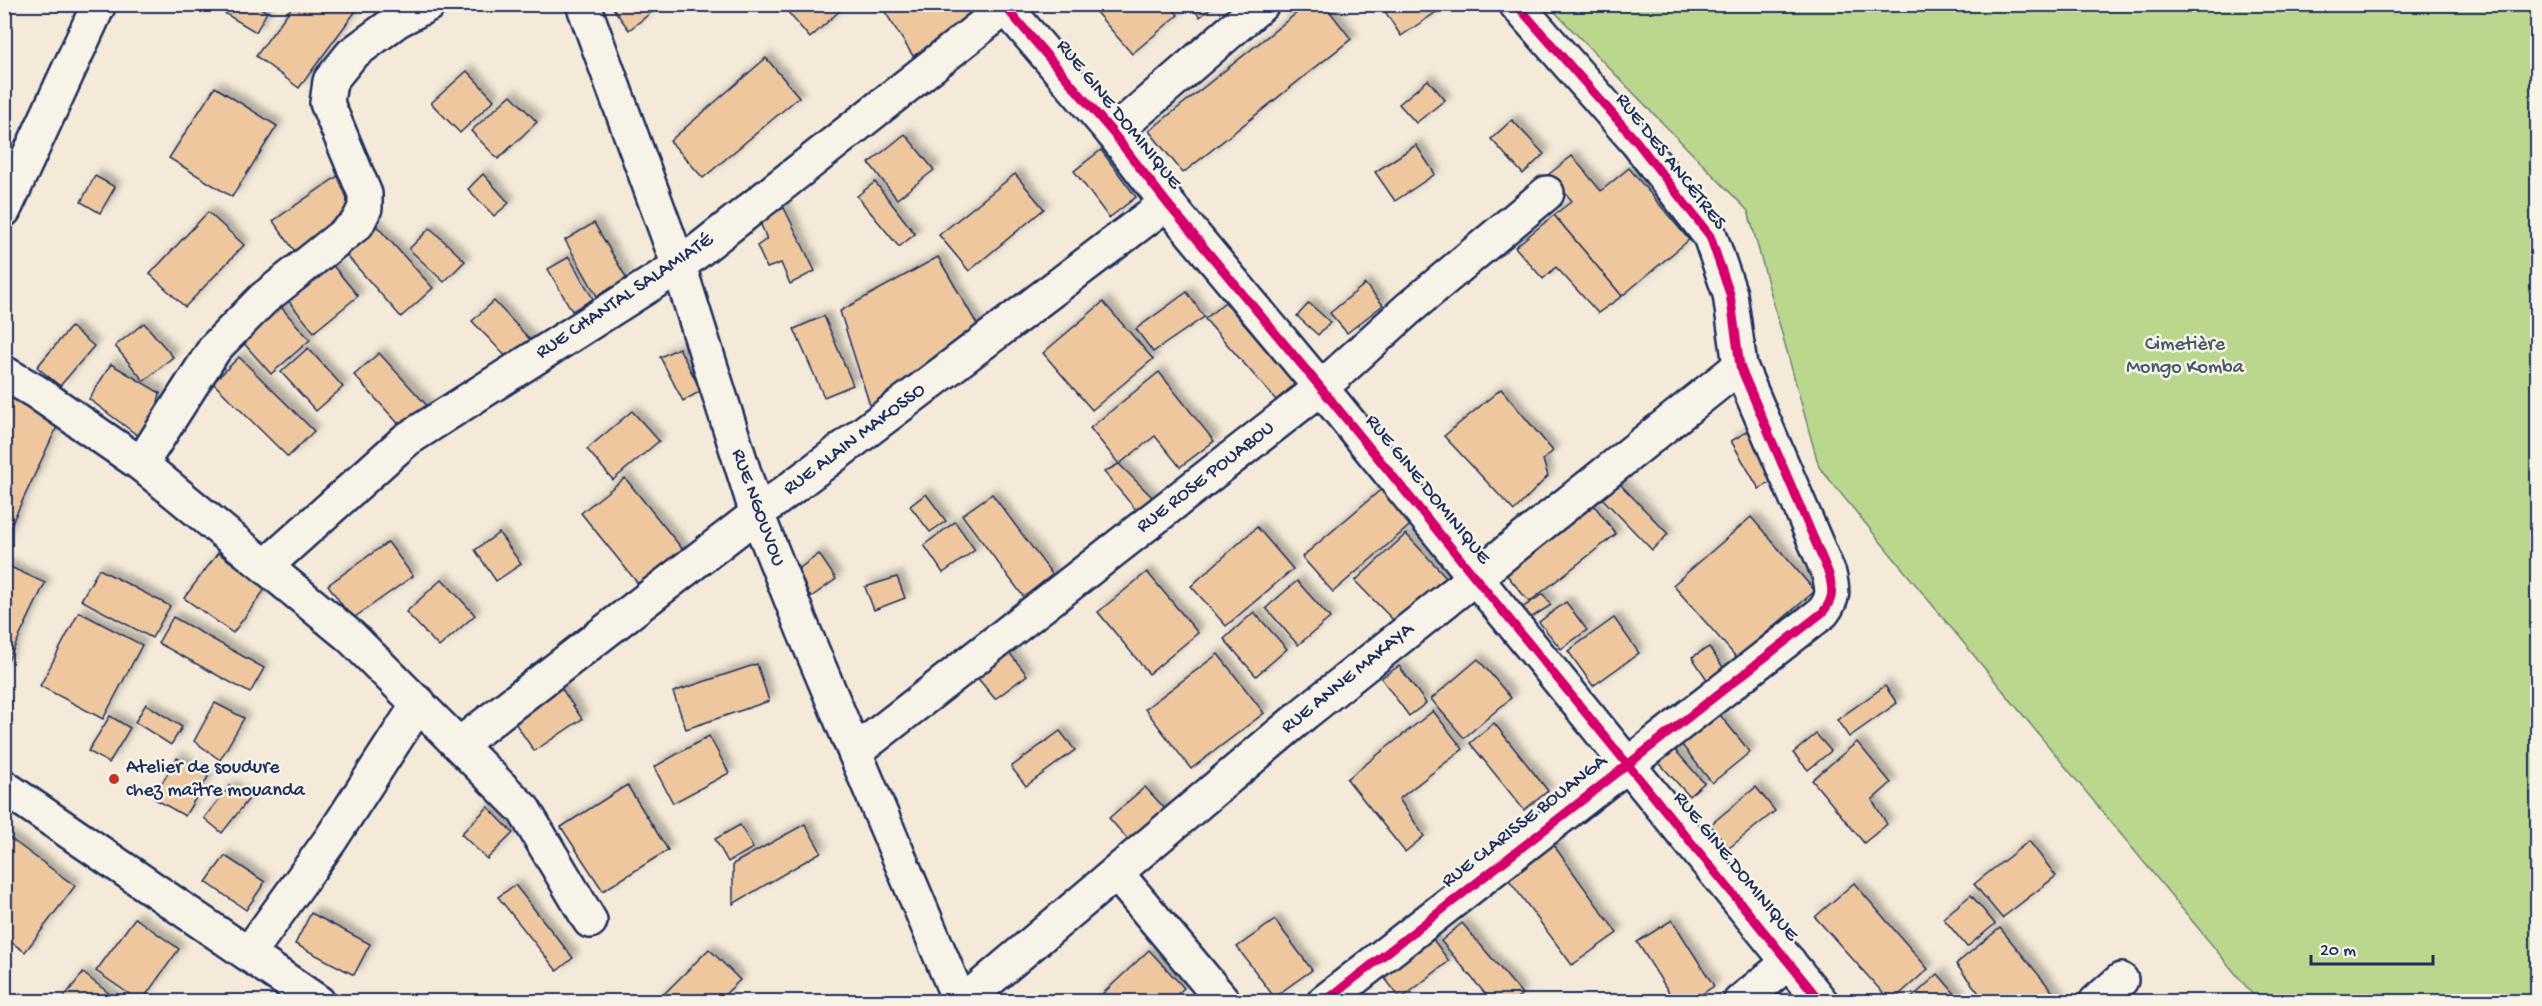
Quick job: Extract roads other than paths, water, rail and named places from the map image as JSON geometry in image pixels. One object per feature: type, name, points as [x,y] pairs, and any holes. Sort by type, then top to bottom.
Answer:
[{"type":"main road","points":[[5,208],[99,4]]},
{"type":"main road","points":[[141,464],[214,348],[262,299],[357,224],[365,208],[365,194],[327,103],[330,81],[352,54],[398,20],[429,4]]},
{"type":"main road","name":"RUE NGOUVOU","points":[[582,4],[679,266],[757,514],[855,752],[962,1002]]},
{"type":"main road","points":[[1113,133],[1262,4]]},
{"type":"main road","name":"RUE DES ANCÊTRES","points":[[1516,4],[1637,142],[1710,236],[1730,294],[1740,366],[1829,574],[1833,591],[1831,602]]},
{"type":"main road","name":"RUE CHANTAL SALAMIATÉ","points":[[267,565],[406,440],[679,266],[1007,6]]},
{"type":"main road","name":"RUE GINE DOMINIQUE","points":[[1007,6],[1629,764],[1821,1002]]},
{"type":"main road","name":"RUE ROSE POUABOU","points":[[855,752],[1321,388],[1408,309],[1547,193]]},
{"type":"main road","name":"RUE ALAIN MAKOSSO","points":[[460,744],[757,514],[1167,203]]},
{"type":"main road","name":"RUE ANNE MAKAYA","points":[[962,1002],[1117,874],[1305,713],[1740,366]]},
{"type":"main road","points":[[4,373],[35,391],[141,464],[267,565],[351,637],[524,810],[590,921]]},
{"type":"main road","name":"RUE CLARISSE BOUANGA","points":[[1324,1002],[1822,612],[1831,602]]},
{"type":"main road","points":[[249,952],[331,839],[419,703]]},
{"type":"main road","points":[[4,787],[249,952],[318,1002]]},
{"type":"main road","points":[[1117,874],[1224,1002]]},
{"type":"main road","points":[[1740,1002],[1789,962]]},
{"type":"main road","points":[[2096,1002],[2121,980]]},
{"type":"place","name":"Atelier de soudure chez maître mouanda","points":[[114,779]]},
{"type":"park label","name":"Cimetière Mongo Komba","points":[[2185,356]]}]
